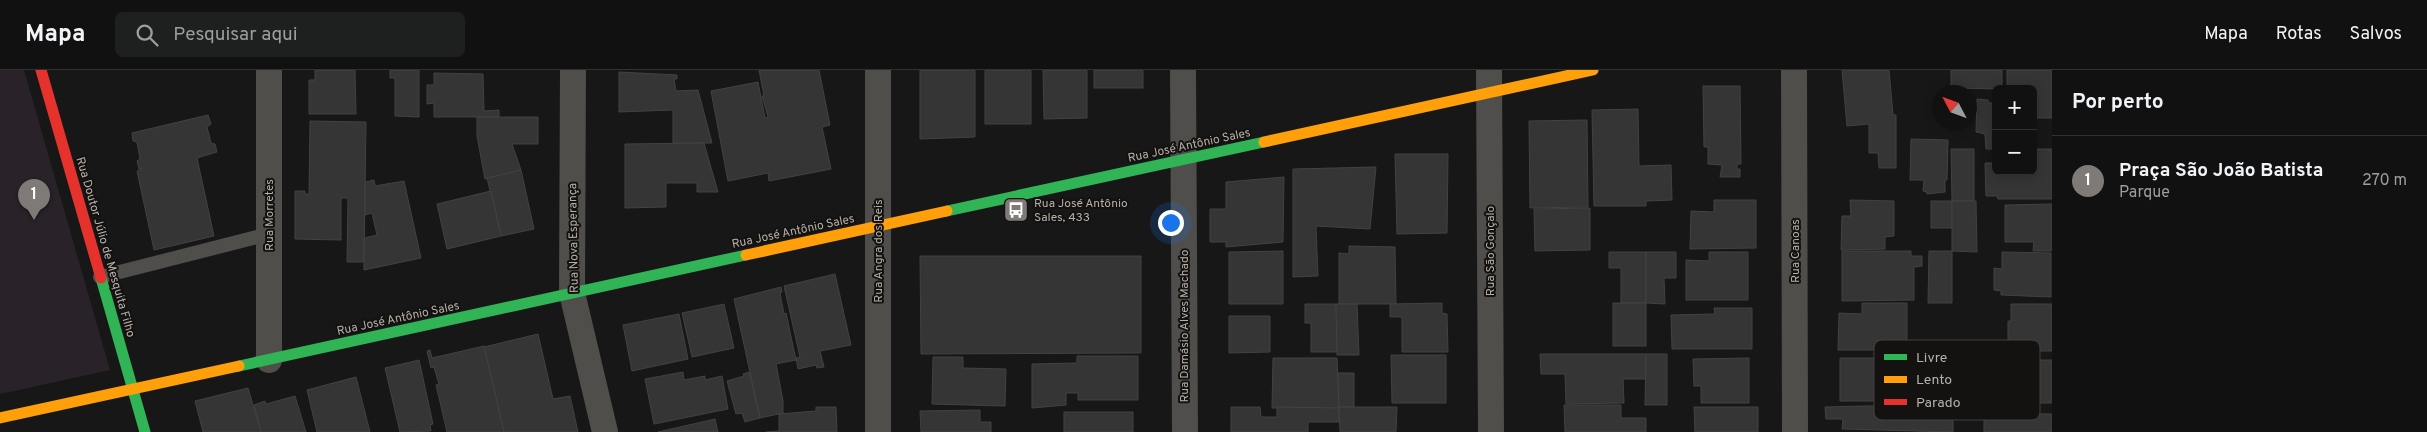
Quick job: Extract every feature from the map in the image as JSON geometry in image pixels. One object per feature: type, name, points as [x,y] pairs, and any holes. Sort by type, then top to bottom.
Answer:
[{"type":"street","name":"Rua Doutor Júlio de Mesquita Filho","points":[[41,70],[145,432]]},
{"type":"street","name":"Rua Morretes","points":[[269,70],[269,360]]},
{"type":"street","name":"Rua Nova Esperança","points":[[573,70],[572,293],[605,432]]},
{"type":"street","name":"Rua Angra dos Reis","points":[[878,70],[878,432]]},
{"type":"street","name":"Rua Damásio Alves Machado","points":[[1183,70],[1185,432]]},
{"type":"street","name":"Rua José Antônio Sales","points":[[0,418],[1184,160],[1489,81],[1592,70]]},
{"type":"street","name":"Rua Canoas","points":[[1794,70],[1795,432]]},
{"type":"street","name":"Rua São Gonçalo","points":[[1489,81],[1490,432]]},
{"type":"lane","points":[[100,277],[269,234]]},
{"type":"shaded area","points":[[0,70],[24,70],[110,370],[0,394]]},
{"type":"building","points":[[315,70],[355,70],[356,114],[309,114],[309,80],[315,80]]},
{"type":"building","points":[[390,70],[419,70],[419,117],[395,116],[395,78],[390,78]]},
{"type":"building","points":[[759,70],[819,70],[830,125],[822,127],[831,169],[769,181],[768,173],[728,181],[711,91],[758,82],[765,118],[768,117],[762,96],[764,96]]},
{"type":"building","points":[[920,70],[975,70],[975,137],[920,139]]},
{"type":"building","points":[[985,70],[1031,70],[1031,124],[985,124]]},
{"type":"building","points":[[1043,70],[1087,70],[1087,118],[1044,119]]},
{"type":"building","points":[[1094,70],[1143,70],[1143,88],[1094,88]]},
{"type":"building","points":[[1842,70],[1889,70],[1893,115],[1896,115],[1896,168],[1879,168],[1878,153],[1869,153],[1869,124],[1847,126]]},
{"type":"building","points":[[1951,70],[2002,70],[2002,85],[1992,85],[1992,89],[1977,89],[1977,85],[1951,85]]},
{"type":"building","points":[[2007,70],[2052,70],[2052,118],[2037,118],[2037,85],[2007,85]]},
{"type":"building","points":[[619,72],[677,75],[677,79],[674,79],[676,91],[698,90],[712,143],[673,143],[673,110],[619,112]]},
{"type":"building","points":[[434,73],[483,74],[484,111],[499,110],[499,117],[434,117],[434,103],[427,104],[427,85],[434,85]]},
{"type":"building","points":[[1703,86],[1740,86],[1741,164],[1737,164],[1737,169],[1740,169],[1740,177],[1720,177],[1722,165],[1708,164],[1708,147],[1704,147]]},
{"type":"building","points":[[1977,99],[1988,100],[1989,103],[1992,103],[1992,149],[1986,149],[1985,134],[1976,132]]},
{"type":"building","points":[[1638,109],[1639,166],[1671,165],[1672,200],[1646,201],[1646,206],[1594,206],[1592,110]]},
{"type":"building","points":[[208,115],[211,124],[207,127],[211,143],[215,144],[217,152],[197,158],[214,236],[154,250],[137,171],[142,169],[139,169],[137,161],[140,159],[137,142],[133,141],[132,133]]},
{"type":"building","points":[[477,117],[538,117],[538,144],[512,144],[521,170],[485,179],[477,136]]},
{"type":"building","points":[[1587,120],[1588,207],[1530,208],[1529,121]]},
{"type":"building","points":[[310,121],[366,122],[364,262],[347,262],[348,198],[341,198],[341,240],[295,239],[295,191],[305,191],[305,194],[309,194]]},
{"type":"building","points":[[1911,139],[1948,140],[1945,192],[1927,194],[1927,192],[1923,191],[1924,180],[1910,180]]},
{"type":"building","points":[[704,143],[718,192],[697,192],[697,183],[666,183],[666,207],[625,208],[625,144]]},
{"type":"building","points":[[1951,149],[1974,149],[1974,201],[1952,201]]},
{"type":"building","points":[[2037,149],[2052,149],[2052,199],[1998,199],[1997,196],[1986,196],[1985,163],[1992,163],[1992,175],[2037,175]]},
{"type":"building","points":[[1395,154],[1448,154],[1447,233],[1397,234]]},
{"type":"building","points":[[1376,167],[1370,229],[1316,226],[1318,276],[1293,277],[1293,169]]},
{"type":"building","points":[[521,170],[534,229],[501,236],[487,178]]},
{"type":"building","points":[[1284,177],[1283,242],[1226,247],[1226,242],[1210,242],[1210,209],[1226,209],[1226,182]]},
{"type":"building","points":[[374,180],[375,186],[404,181],[421,258],[364,270],[364,238],[377,235],[372,213],[365,215],[365,182]]},
{"type":"building","points":[[491,191],[501,236],[447,249],[437,204]]},
{"type":"building","points":[[1714,200],[1756,200],[1756,248],[1690,249],[1691,211],[1714,212]]},
{"type":"building","points":[[1850,200],[1894,201],[1894,236],[1885,237],[1885,249],[1841,250],[1842,216],[1851,216]]},
{"type":"building","points":[[1931,201],[1952,201],[1952,228],[1931,228]]},
{"type":"building","points":[[1952,201],[1976,201],[1977,252],[1952,251]]},
{"type":"building","points":[[2052,204],[2052,251],[2033,251],[2034,242],[2005,242],[2005,205]]},
{"type":"building","points":[[1590,208],[1590,250],[1535,251],[1534,209]]},
{"type":"building","points":[[1349,246],[1395,247],[1396,304],[1339,304],[1339,253],[1349,254]]},
{"type":"building","points":[[1283,251],[1283,304],[1229,304],[1229,252]]},
{"type":"building","points":[[1842,251],[1911,251],[1911,256],[1922,256],[1922,266],[1914,267],[1914,300],[1842,301]]},
{"type":"building","points":[[1929,251],[1952,251],[1952,303],[1928,303]]},
{"type":"building","points":[[1609,252],[1646,252],[1646,303],[1621,303],[1621,268],[1609,268]]},
{"type":"building","points":[[1646,252],[1676,252],[1676,278],[1664,278],[1665,304],[1646,303]]},
{"type":"building","points":[[1709,252],[1748,252],[1748,300],[1686,300],[1686,260],[1709,261]]},
{"type":"building","points":[[2002,252],[2051,253],[2051,297],[2001,295],[2001,291],[1994,290],[1994,268],[2002,269]]},
{"type":"building","points":[[920,256],[1141,256],[1141,353],[921,354]]},
{"type":"building","points":[[835,274],[851,345],[820,351],[824,367],[817,368],[816,365],[798,369],[796,358],[800,357],[784,286]]},
{"type":"building","points":[[781,287],[782,292],[780,293],[784,314],[786,313],[796,360],[776,364],[783,401],[783,413],[760,418],[734,299]]},
{"type":"building","points":[[1442,303],[1442,313],[1447,314],[1448,352],[1402,352],[1402,317],[1390,317],[1390,304]]},
{"type":"building","points":[[1613,303],[1646,303],[1646,346],[1613,346]]},
{"type":"building","points":[[1862,303],[1907,303],[1907,340],[1874,340],[1874,350],[1838,350],[1839,313],[1862,314]]},
{"type":"building","points":[[724,304],[734,348],[692,357],[682,313]]},
{"type":"building","points":[[1305,304],[1336,304],[1338,352],[1311,352],[1311,323],[1305,323]]},
{"type":"building","points":[[1336,304],[1357,304],[1359,355],[1337,355]]},
{"type":"building","points":[[2011,304],[2052,304],[2052,351],[2040,351],[2040,340],[2008,340],[2008,321],[2011,321]]},
{"type":"building","points":[[1714,308],[1752,308],[1752,349],[1672,349],[1671,315],[1715,314]]},
{"type":"building","points":[[679,314],[688,359],[632,371],[623,325]]},
{"type":"building","points":[[1229,316],[1270,316],[1270,352],[1229,353]]},
{"type":"building","points":[[538,334],[553,399],[570,396],[578,432],[504,432],[484,347]]},
{"type":"building","points":[[484,346],[504,432],[447,432],[436,385],[439,384],[434,367],[431,368],[427,351],[430,350],[432,358]]},
{"type":"building","points":[[1540,354],[1646,354],[1646,379],[1623,379],[1624,403],[1566,404],[1565,374],[1541,374]]},
{"type":"building","points":[[1646,354],[1667,354],[1667,405],[1645,405]]},
{"type":"building","points":[[1391,355],[1446,355],[1446,403],[1392,403]]},
{"type":"building","points":[[1077,356],[1138,356],[1138,400],[1078,400],[1078,393],[1066,393],[1066,405],[1032,408],[1032,364],[1077,363]]},
{"type":"building","points":[[933,357],[963,357],[963,368],[1006,369],[1005,406],[932,404]]},
{"type":"building","points":[[1273,358],[1337,358],[1339,408],[1272,408]]},
{"type":"building","points":[[1749,358],[1749,403],[1701,403],[1701,386],[1694,386],[1693,359]]},
{"type":"building","points":[[1840,358],[1874,358],[1874,401],[1840,401]]},
{"type":"building","points":[[419,360],[433,424],[430,425],[431,431],[400,432],[385,368]]},
{"type":"building","points":[[2040,360],[2052,360],[2052,403],[2040,403]]},
{"type":"building","points":[[683,372],[684,380],[705,376],[705,380],[722,376],[728,409],[654,424],[645,379]]},
{"type":"building","points":[[749,372],[760,418],[745,422],[742,413],[736,414],[727,381],[744,376],[743,374]]},
{"type":"building","points":[[1338,373],[1354,373],[1354,407],[1339,407]]},
{"type":"building","points":[[356,377],[370,432],[317,432],[307,390]]},
{"type":"building","points":[[248,388],[261,432],[203,432],[195,401]]},
{"type":"building","points":[[295,396],[306,432],[261,432],[254,405],[265,401],[266,404]]},
{"type":"building","points":[[1564,405],[1621,405],[1621,418],[1646,418],[1646,432],[1565,432]]},
{"type":"building","points":[[1874,406],[1874,420],[1953,420],[1953,432],[1842,429],[1843,419],[1826,419],[1825,407]]},
{"type":"building","points":[[816,407],[836,407],[837,432],[766,432],[779,431],[779,414],[816,411]]},
{"type":"building","points":[[1231,407],[1260,407],[1261,417],[1277,417],[1277,407],[1339,408],[1339,422],[1308,422],[1308,432],[1231,432]]},
{"type":"building","points":[[1339,407],[1397,407],[1396,432],[1340,432]]},
{"type":"building","points":[[1694,407],[1758,407],[1758,432],[1695,432]]},
{"type":"building","points":[[980,410],[980,422],[991,422],[991,432],[921,432],[920,411]]},
{"type":"building","points":[[1064,412],[1133,412],[1133,432],[1064,432]]},
{"type":"building","points":[[2040,414],[2052,414],[2052,432],[1984,432],[1984,420],[2040,420]]},
{"type":"building","points":[[715,419],[718,432],[658,432]]},
{"type":"traffic: fast","points":[[947,211],[1264,142]]},
{"type":"traffic: fast","points":[[239,366],[746,255]]},
{"type":"traffic: fast","points":[[101,278],[145,432]]},
{"type":"traffic: slow","points":[[1264,142],[1593,70]]},
{"type":"traffic: slow","points":[[746,255],[947,211]]},
{"type":"traffic: slow","points":[[0,418],[239,366]]},
{"type":"traffic: jam","points":[[41,70],[101,278]]},
{"type":"place","name":"Rua José Antônio Sales, 433","points":[[1016,210]]},
{"type":"place","name":"Praça São João Batista","points":[[34,220]]}]
